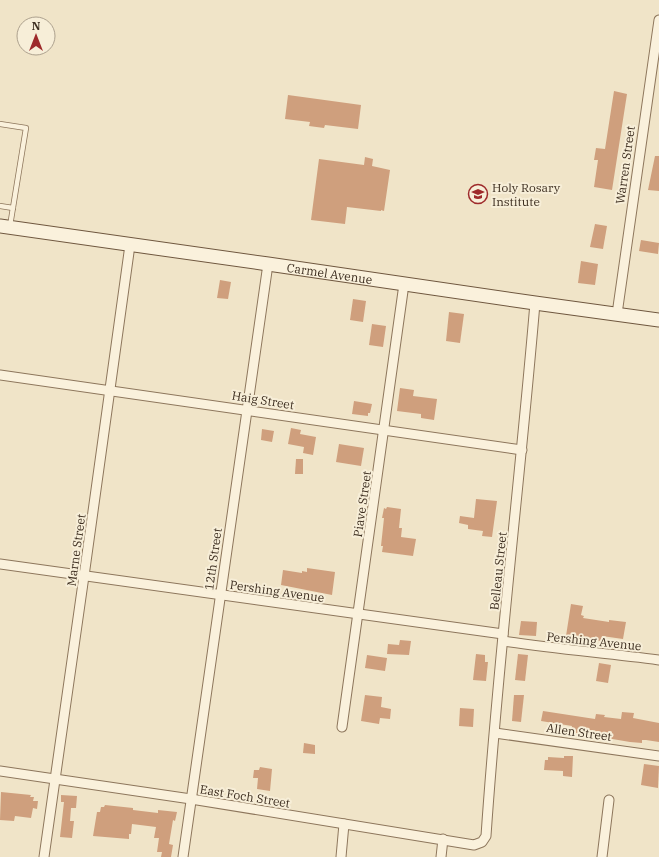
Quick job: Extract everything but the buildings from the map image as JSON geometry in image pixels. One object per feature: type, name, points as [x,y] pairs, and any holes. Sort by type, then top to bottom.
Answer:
[{"type":"main road","name":"Carmel Avenue","points":[[5,227],[659,320]]},
{"type":"street","name":"Warren Street","points":[[617,314],[659,20]]},
{"type":"street","name":"Marne Street","points":[[44,857],[130,245]]},
{"type":"street","name":"12th Street","points":[[183,857],[268,264]]},
{"type":"street","name":"Piave Street","points":[[342,727],[404,284]]},
{"type":"street","name":"Belleau Street","points":[[484,840],[486,836],[503,637],[535,303]]},
{"type":"street","name":"Haig Street","points":[[0,375],[522,450]]},
{"type":"street","name":"Pershing Avenue","points":[[0,564],[358,614],[503,637],[548,648],[603,652],[659,660]]},
{"type":"street","name":"Allen Street","points":[[495,733],[659,756]]},
{"type":"street","name":"East Foch Street","points":[[0,771],[474,845],[479,844],[484,840]]},
{"type":"street","points":[[602,857],[609,800]]},
{"type":"street","points":[[341,857],[344,824]]},
{"type":"street","points":[[442,857],[443,839]]},
{"type":"lane","points":[[0,124],[26,128],[13,208],[5,227]]},
{"type":"lane","points":[[0,206],[13,208]]},
{"type":"place","name":"Holy Rosary Institute","points":[[478,194]]}]
